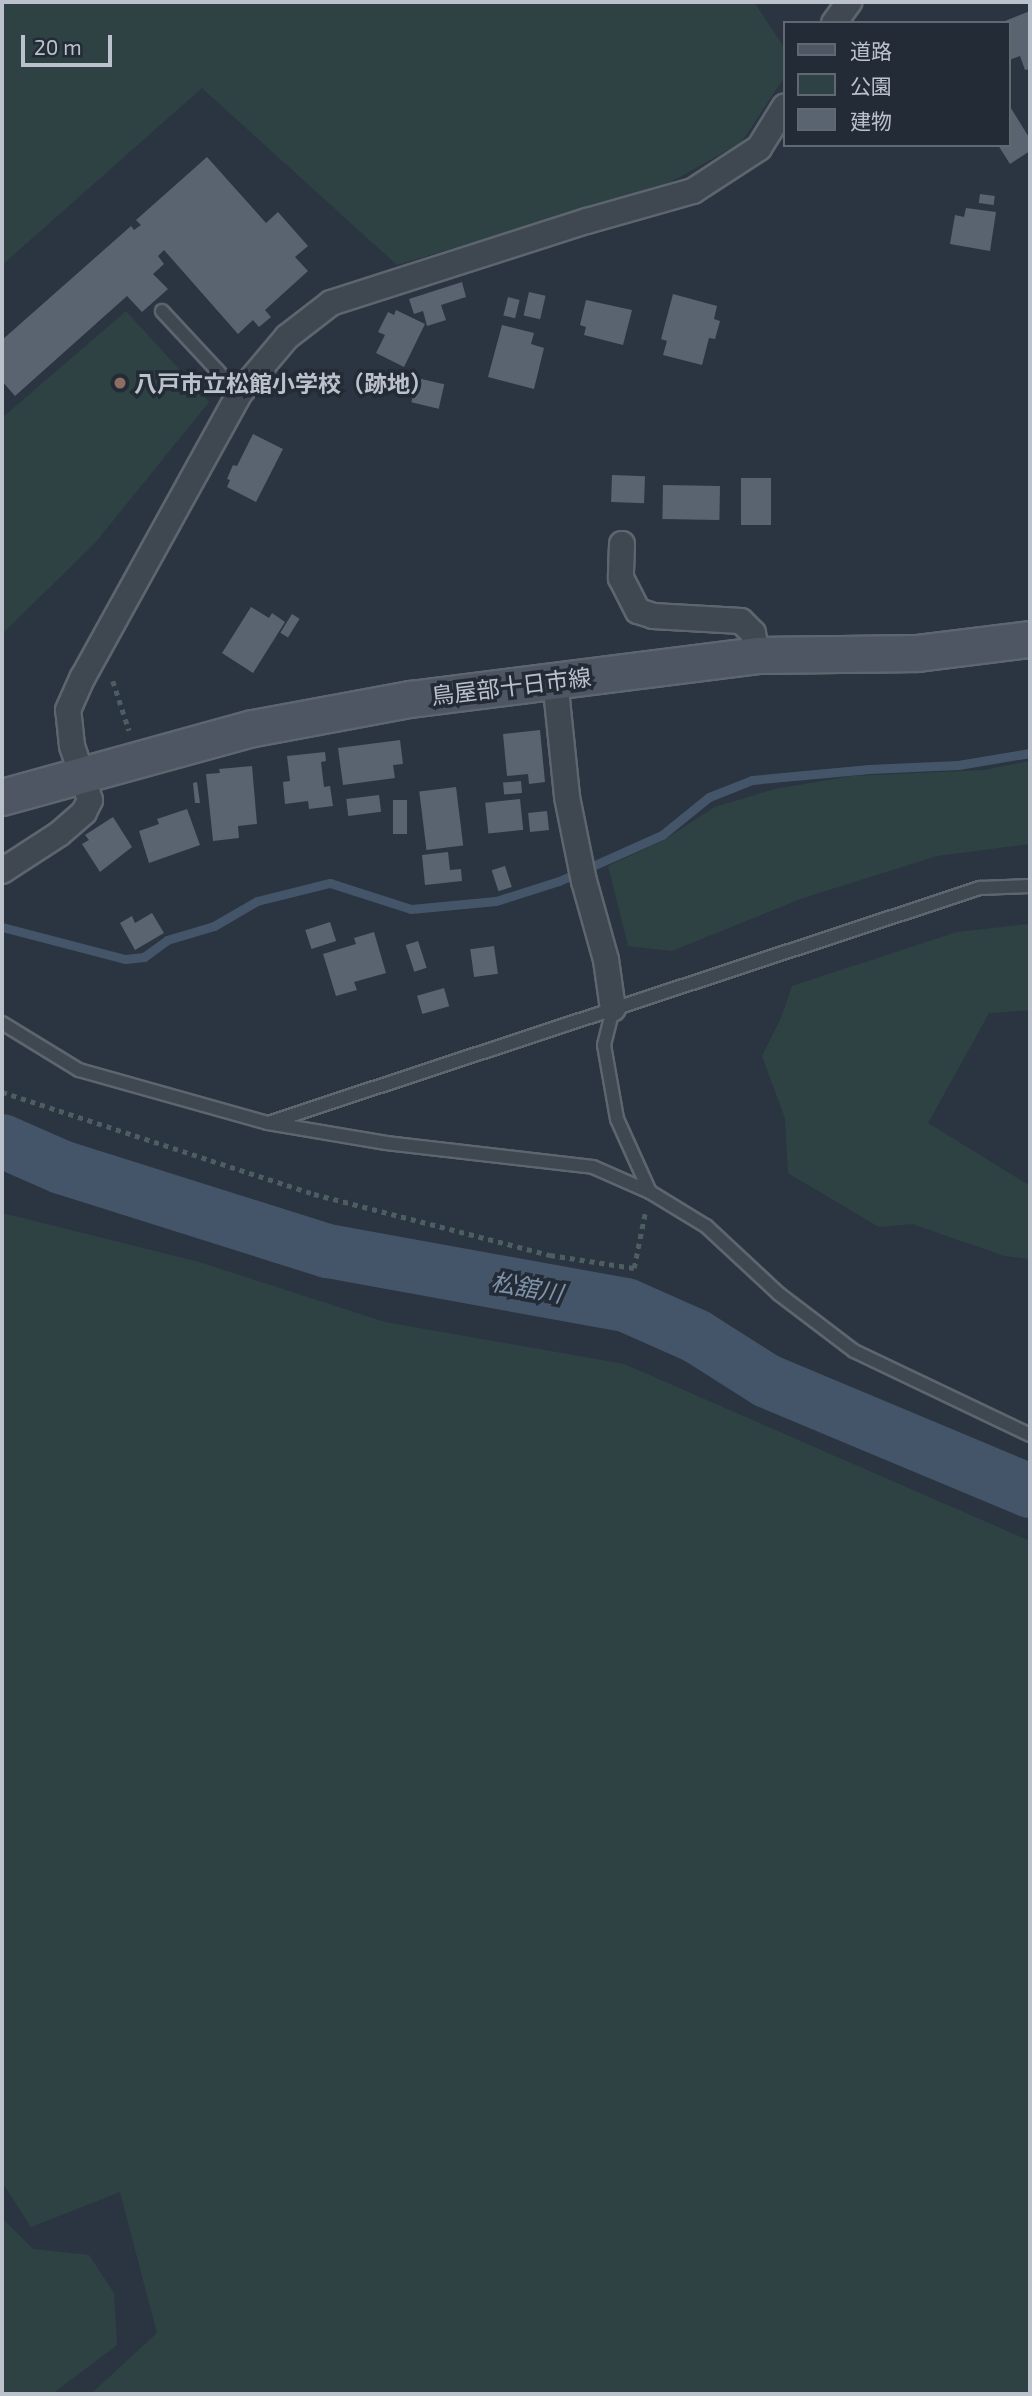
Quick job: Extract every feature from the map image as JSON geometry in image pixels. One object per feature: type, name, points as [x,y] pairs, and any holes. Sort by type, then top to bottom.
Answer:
[{"type":"main road","name":"鳥屋部十日市線","points":[[2,797],[254,728],[410,699],[757,655],[917,653],[1030,639]]},
{"type":"street","points":[[835,21],[849,2]]},
{"type":"street","points":[[2,871],[60,834],[84,812],[90,800],[72,746],[68,710],[95,655],[239,394],[286,337],[331,303],[587,221],[693,191],[759,148],[783,109]]},
{"type":"street","points":[[622,544],[621,578],[638,611],[653,616],[741,621],[753,633],[757,655]]},
{"type":"street","points":[[555,680],[566,797],[584,881],[606,960],[612,1009]]},
{"type":"lane","points":[[162,311],[239,394]]},
{"type":"lane","points":[[268,1123],[980,888],[1030,886]]},
{"type":"lane","points":[[612,1009],[604,1045],[617,1119],[650,1192]]},
{"type":"lane","points":[[2,1023],[79,1070],[268,1123],[386,1143],[593,1167],[650,1192],[706,1226],[779,1294],[855,1351],[1030,1435]]},
{"type":"path","points":[[95,655],[109,669],[129,731]]},
{"type":"path","points":[[2,1092],[314,1194],[551,1255],[634,1268],[650,1192]]},
{"type":"green space","points":[[2,2],[754,2],[783,46],[783,79],[741,143],[665,185],[397,265],[202,88],[2,265]]},
{"type":"green space","points":[[126,311],[209,402],[95,543],[4,632],[2,418]]},
{"type":"green space","points":[[1030,761],[1030,844],[937,856],[803,898],[672,951],[628,946],[608,866],[664,840],[715,807],[775,789],[852,776],[984,770]]},
{"type":"green space","points":[[1030,924],[1030,1010],[989,1013],[928,1123],[1030,1186],[1030,1259],[1005,1256],[912,1224],[879,1227],[788,1173],[785,1118],[762,1056],[781,1018],[792,986],[957,932]]},
{"type":"green space","points":[[2,1213],[199,1262],[385,1322],[624,1364],[1030,1541],[1030,2394],[91,2394],[157,2333],[120,2192],[31,2227],[2,2182]]},
{"type":"green space","points":[[2,2218],[33,2249],[89,2255],[114,2293],[117,2345],[52,2394],[2,2394]]},
{"type":"building","points":[[1030,11],[1030,69],[1025,70],[1020,56],[1011,59],[1011,21],[1005,21]]},
{"type":"building","points":[[1011,108],[1030,139],[1030,151],[1010,164],[999,147],[1011,147]]},
{"type":"building","points":[[207,157],[266,223],[278,212],[308,246],[295,257],[308,271],[265,310],[271,317],[259,327],[253,320],[238,334],[164,250],[158,256],[164,264],[153,274],[168,289],[142,312],[127,296],[15,396],[2,381],[2,340],[131,226],[134,230],[141,225],[136,220]]},
{"type":"building","points":[[980,194],[995,196],[994,205],[979,203]]},
{"type":"building","points":[[966,208],[996,212],[990,251],[950,244],[955,215],[964,217]]},
{"type":"building","points":[[462,282],[466,297],[441,305],[446,320],[427,326],[423,311],[414,314],[409,299]]},
{"type":"building","points":[[529,292],[546,296],[540,319],[524,315]]},
{"type":"building","points":[[673,294],[717,306],[714,319],[720,321],[715,339],[709,338],[702,365],[663,355],[667,341],[661,339]]},
{"type":"building","points":[[508,297],[520,300],[515,318],[503,315]]},
{"type":"building","points":[[586,300],[632,310],[623,345],[584,335],[586,327],[580,325]]},
{"type":"building","points":[[396,310],[425,324],[404,367],[376,353],[385,335],[378,332],[388,312],[394,315]]},
{"type":"building","points":[[502,325],[534,333],[531,344],[544,348],[534,389],[488,377]]},
{"type":"building","points":[[417,378],[444,384],[439,409],[411,402]]},
{"type":"building","points":[[253,434],[283,449],[256,502],[227,487],[230,480],[227,479],[233,465],[237,466]]},
{"type":"building","points":[[612,475],[645,476],[644,503],[611,502]]},
{"type":"building","points":[[741,478],[771,478],[771,525],[741,525]]},
{"type":"building","points":[[663,485],[720,486],[719,520],[662,519]]},
{"type":"building","points":[[251,607],[269,618],[272,613],[285,622],[253,673],[222,653]]},
{"type":"building","points":[[292,614],[300,619],[288,637],[280,633]]},
{"type":"building","points":[[540,730],[545,782],[529,784],[528,774],[507,776],[503,734]]},
{"type":"building","points":[[400,740],[403,764],[393,765],[395,778],[343,785],[338,748]]},
{"type":"building","points":[[325,752],[326,761],[321,762],[324,787],[330,786],[333,806],[309,809],[308,801],[285,804],[283,782],[290,781],[287,756]]},
{"type":"building","points":[[252,766],[257,824],[238,826],[239,838],[213,841],[206,774],[220,773],[219,769]]},
{"type":"building","points":[[521,781],[522,793],[504,795],[503,783]]},
{"type":"building","points":[[197,782],[200,803],[195,803],[193,783]]},
{"type":"building","points":[[456,787],[463,846],[426,850],[419,792]]},
{"type":"building","points":[[379,795],[381,812],[348,816],[346,799]]},
{"type":"building","points":[[520,799],[523,830],[488,833],[485,803]]},
{"type":"building","points":[[393,800],[407,800],[407,834],[393,834]]},
{"type":"building","points":[[187,809],[200,845],[149,863],[139,831],[159,824],[157,819]]},
{"type":"building","points":[[547,811],[549,830],[530,832],[528,813]]},
{"type":"building","points":[[113,817],[132,847],[100,872],[82,844],[89,840],[85,835]]},
{"type":"building","points":[[448,852],[450,870],[461,869],[462,881],[425,885],[422,855]]},
{"type":"building","points":[[505,866],[512,887],[498,891],[492,870]]},
{"type":"building","points":[[152,913],[164,933],[135,950],[120,923],[132,916],[135,923]]},
{"type":"building","points":[[330,922],[336,941],[311,949],[305,930]]},
{"type":"building","points":[[374,932],[386,973],[354,982],[357,990],[336,996],[323,954],[356,944],[354,938]]},
{"type":"building","points":[[418,941],[427,968],[414,972],[406,945]]},
{"type":"building","points":[[494,946],[498,974],[474,977],[470,949]]},
{"type":"building","points":[[444,988],[449,1006],[422,1014],[417,996]]},
{"type":"waterway","points":[[2,927],[125,959],[144,957],[167,940],[214,926],[257,901],[330,883],[411,909],[496,901],[559,881],[662,835],[709,797],[752,780],[869,769],[958,765],[1030,753]]},
{"type":"waterway","name":"松舘川","points":[[2,1141],[61,1167],[328,1251],[626,1305],[696,1336],[767,1381],[1030,1491]]},
{"type":"place","name":"八戸市立松館小学校（跡地）","points":[[120,383]]}]
